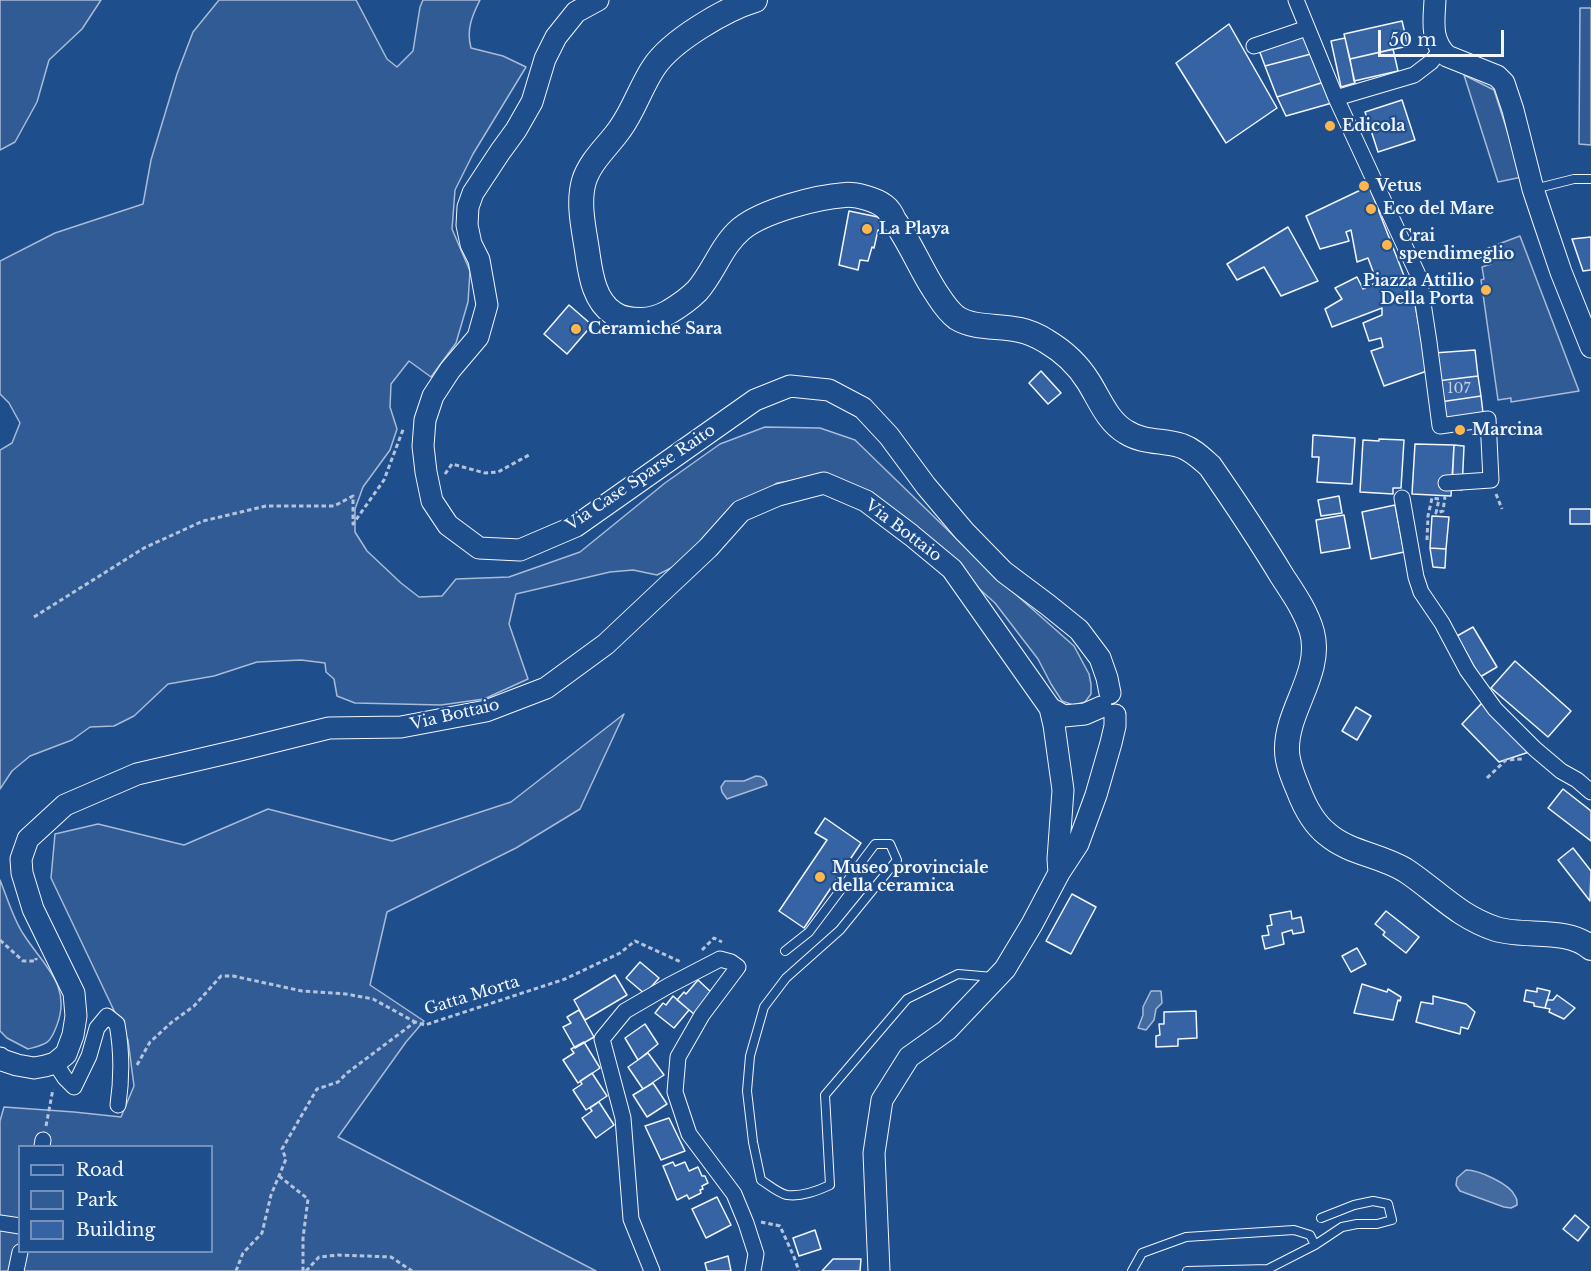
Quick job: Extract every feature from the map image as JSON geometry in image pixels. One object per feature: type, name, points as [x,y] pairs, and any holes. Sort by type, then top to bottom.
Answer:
[{"type":"main road","points":[[755,0],[699,28],[666,53],[655,65],[622,126],[584,181],[582,212],[592,278],[603,304],[614,314],[633,320],[659,317],[676,308],[699,289],[729,241],[751,222],[791,206],[822,197],[854,195],[883,206],[901,229],[938,296],[957,318],[979,325],[1020,330],[1046,340],[1069,357],[1087,379],[1109,416],[1127,433],[1153,442],[1179,445],[1199,455],[1210,466],[1299,603],[1312,632],[1311,668],[1292,723],[1286,752],[1301,796],[1319,826],[1338,842],[1404,870],[1452,907],[1477,922],[1509,932],[1568,937],[1582,941],[1591,948]]},
{"type":"street","name":"Via Case Sparse Raito","points":[[598,0],[576,12],[556,37],[545,59],[532,102],[516,130],[473,193],[468,207],[467,225],[471,244],[479,260],[488,304],[478,337],[450,370],[434,396],[424,420],[423,446],[432,501],[448,525],[480,548],[520,550],[576,526],[754,400],[790,386],[830,390],[863,408],[889,436],[926,486],[964,531],[1004,572],[1079,630],[1100,658],[1107,678],[1108,705],[1115,726],[1096,795],[1078,844],[1005,969],[947,1030],[909,1057],[882,1101],[874,1152],[879,1271]]},
{"type":"street","points":[[1296,0],[1336,98],[1419,277],[1430,342],[1440,426],[1488,419],[1491,480],[1446,483]]},
{"type":"street","points":[[1435,0],[1435,37],[1441,50],[1447,56],[1497,76],[1504,83],[1533,189],[1561,272],[1591,347]]},
{"type":"street","points":[[1254,46],[1307,28]]},
{"type":"street","points":[[1336,98],[1414,75],[1431,62],[1441,50]]},
{"type":"street","name":"Via Bottaio","points":[[55,1063],[66,1054],[71,1045],[76,1016],[74,993],[33,909],[22,873],[21,859],[28,839],[65,805],[137,774],[329,728],[401,727],[486,711],[546,688],[606,644],[708,548],[741,511],[778,495],[824,483],[866,501],[911,535],[952,569],[1050,708]]},
{"type":"street","points":[[1402,498],[1416,577],[1421,592],[1442,623],[1467,670],[1495,709],[1535,749],[1591,792]]},
{"type":"street","points":[[1050,708],[1064,716],[1085,714],[1108,705]]},
{"type":"street","points":[[1050,708],[1064,790],[1058,859],[1059,873]]},
{"type":"street","points":[[652,1271],[631,1219],[623,1118],[602,1039],[625,1011],[720,959],[738,967],[702,1015],[678,1057],[675,1092],[689,1134],[734,1194],[756,1254],[753,1271]]},
{"type":"street","points":[[0,1058],[10,1063],[34,1068],[55,1063],[74,1087],[89,1056],[97,1028],[107,1016],[117,1024],[121,1048],[121,1083],[118,1105]]},
{"type":"street","points":[[0,1223],[18,1226]]},
{"type":"street","points":[[16,1271],[20,1253]]},
{"type":"lane","points":[[1533,189],[1574,179],[1591,179]]},
{"type":"lane","points":[[785,951],[809,932],[875,844],[890,844],[897,860],[840,930],[786,978],[764,1007],[750,1056],[747,1091],[753,1142],[761,1180],[788,1195],[813,1193],[830,1185],[825,1095],[907,999],[958,974],[997,978]]},
{"type":"lane","points":[[1187,1271],[1268,1270],[1316,1245],[1342,1227],[1377,1224],[1392,1220],[1388,1204],[1373,1201],[1354,1205],[1321,1218]]},
{"type":"lane","points":[[1132,1271],[1142,1253],[1186,1237],[1294,1230],[1310,1235],[1316,1245]]},
{"type":"path","points":[[34,617],[144,548],[203,521],[266,506],[334,506],[353,495],[353,524],[384,480],[404,427],[406,436]]},
{"type":"path","points":[[440,483],[452,464],[485,473],[498,471],[529,455]]},
{"type":"path","points":[[1426,546],[1432,498],[1439,499],[1436,513],[1443,511],[1446,483]]},
{"type":"path","points":[[1487,778],[1506,760],[1524,759]]},
{"type":"path","points":[[700,951],[714,938],[723,943]]},
{"type":"path","name":"Gatta Morta","points":[[236,1271],[243,1253],[262,1233],[271,1195],[286,1159],[282,1149],[317,1089],[338,1082],[415,1022],[425,1025],[565,979],[620,953],[635,941],[687,965]]},
{"type":"path","points":[[121,1083],[136,1066],[150,1042],[194,1006],[221,976],[233,975],[302,990],[373,999],[415,1022]]},
{"type":"path","points":[[42,1143],[54,1084]]},
{"type":"path","points":[[279,1176],[308,1199],[303,1238],[305,1271]]},
{"type":"path","points":[[756,1221],[780,1226],[799,1271]]},
{"type":"path","points":[[305,1271],[319,1257],[338,1255],[390,1257],[412,1271]]},
{"type":"green space","points":[[0,0],[101,0],[82,29],[49,60],[37,102],[15,142],[0,150]]},
{"type":"green space","points":[[219,0],[356,0],[387,59],[397,67],[413,51],[423,0],[480,0],[471,23],[469,35],[471,48],[503,56],[526,67],[473,154],[455,190],[452,229],[470,271],[468,302],[456,343],[431,377],[409,361],[391,384],[390,407],[397,429],[390,450],[363,487],[355,509],[355,532],[367,551],[401,583],[419,597],[442,596],[456,579],[509,577],[580,552],[665,483],[720,444],[765,427],[820,428],[855,440],[995,576],[1074,646],[1089,674],[1091,684],[1091,694],[1085,702],[1073,705],[1062,701],[1038,659],[995,603],[946,559],[810,478],[777,483],[721,521],[677,565],[657,575],[633,570],[610,572],[516,594],[509,624],[528,679],[484,699],[441,705],[355,703],[337,696],[334,679],[326,672],[325,663],[301,660],[257,662],[214,676],[168,684],[134,716],[114,726],[90,727],[72,740],[30,756],[12,771],[0,789],[0,450],[12,443],[20,423],[9,403],[0,394],[0,261],[55,233],[143,204],[151,160],[177,74],[193,32]]},
{"type":"green space","points":[[1580,8],[1591,8],[1591,145],[1579,144]]},
{"type":"green space","points":[[1464,75],[1494,90],[1522,177],[1498,182]]},
{"type":"green space","points":[[1520,236],[1579,391],[1511,402],[1511,398],[1498,400],[1481,280],[1484,279],[1482,267],[1491,264],[1488,248]]},
{"type":"green space","points":[[624,714],[580,809],[516,848],[387,912],[370,985],[424,1021],[406,1042],[338,1137],[596,1271],[0,1271],[0,1121],[4,1107],[121,1117],[134,1086],[128,1040],[51,878],[55,834],[98,824],[184,845],[268,809],[392,841],[511,802]]},
{"type":"green space","points":[[0,880],[17,923],[53,976],[61,998],[61,1011],[50,1040],[28,1049],[7,1038],[0,1031]]},
{"type":"shaded area","points":[[756,776],[763,778],[767,785],[727,799],[722,792],[721,787],[725,781],[744,781]]},
{"type":"shaded area","points":[[1151,991],[1161,991],[1162,1003],[1156,1009],[1154,1020],[1146,1030],[1138,1028],[1143,1015],[1143,1007]]},
{"type":"shaded area","points":[[1466,1170],[1478,1172],[1501,1182],[1512,1191],[1517,1199],[1517,1205],[1511,1208],[1504,1207],[1460,1191],[1456,1185],[1457,1178]]},
{"type":"building","points":[[1402,21],[1408,46],[1350,59],[1344,34]]},
{"type":"building","points":[[1229,24],[1277,108],[1226,143],[1176,63]]},
{"type":"building","points":[[1304,33],[1311,54],[1265,66],[1259,50]]},
{"type":"building","points":[[1345,38],[1355,83],[1341,87],[1331,41]]},
{"type":"building","points":[[1393,49],[1398,71],[1354,81],[1350,59]]},
{"type":"building","points":[[1311,54],[1324,82],[1277,97],[1265,66]]},
{"type":"building","points":[[1324,82],[1332,103],[1286,116],[1277,97]]},
{"type":"building","points":[[1402,100],[1415,140],[1378,152],[1365,112]]},
{"type":"building","points":[[1369,186],[1415,304],[1427,371],[1384,386],[1371,351],[1383,347],[1381,338],[1369,341],[1363,323],[1382,315],[1382,308],[1332,327],[1325,309],[1342,299],[1335,288],[1357,277],[1363,289],[1377,282],[1368,258],[1357,262],[1351,230],[1346,232],[1349,241],[1320,249],[1306,216]]},
{"type":"building","points":[[849,211],[878,217],[886,224],[880,231],[878,230],[868,261],[860,260],[858,270],[839,265]]},
{"type":"building","points":[[1288,227],[1318,281],[1281,296],[1264,267],[1237,280],[1227,264]]},
{"type":"building","points":[[1591,237],[1591,270],[1583,271],[1572,239]]},
{"type":"building","points":[[569,305],[592,325],[567,354],[544,334]]},
{"type":"building","points":[[1475,350],[1478,376],[1437,381],[1434,353]]},
{"type":"building","points":[[1041,371],[1061,393],[1048,404],[1029,383]]},
{"type":"building","points":[[1478,376],[1481,396],[1440,402],[1437,381]]},
{"type":"building","points":[[1481,396],[1483,413],[1442,419],[1440,402]]},
{"type":"building","points":[[1313,435],[1355,438],[1352,484],[1317,482],[1319,457],[1312,457]]},
{"type":"building","points":[[1379,439],[1404,440],[1401,488],[1393,488],[1393,494],[1360,492],[1363,440],[1379,441]]},
{"type":"building","points":[[1415,444],[1454,445],[1451,496],[1412,494]]},
{"type":"building","points":[[1454,445],[1464,446],[1462,490],[1452,489]]},
{"type":"building","points":[[1339,496],[1342,513],[1321,516],[1318,500]]},
{"type":"building","points":[[1395,505],[1404,552],[1371,559],[1362,512]]},
{"type":"building","points":[[1570,509],[1591,509],[1591,524],[1570,524]]},
{"type":"building","points":[[1344,515],[1350,548],[1321,553],[1316,520]]},
{"type":"building","points":[[1432,516],[1449,517],[1446,549],[1430,548]]},
{"type":"building","points":[[1430,548],[1446,549],[1445,568],[1433,567]]},
{"type":"building","points":[[1473,627],[1497,667],[1480,677],[1457,636]]},
{"type":"building","points":[[1515,661],[1571,711],[1548,737],[1491,688]]},
{"type":"building","points":[[1482,703],[1532,751],[1499,762],[1462,724]]},
{"type":"building","points":[[1356,707],[1371,716],[1357,740],[1342,731]]},
{"type":"building","points":[[1563,789],[1591,811],[1591,841],[1548,808]]},
{"type":"building","name":"Museo provinciale della ceramica","points":[[825,818],[861,843],[804,928],[779,911],[827,840],[815,833]]},
{"type":"building","points":[[1573,848],[1591,871],[1590,901],[1558,860]]},
{"type":"building","points":[[1072,894],[1096,907],[1071,954],[1046,941]]},
{"type":"building","points":[[1291,911],[1292,919],[1301,917],[1304,932],[1293,934],[1292,930],[1282,933],[1284,944],[1265,949],[1262,936],[1269,935],[1267,926],[1272,925],[1270,915]]},
{"type":"building","points":[[1386,911],[1419,937],[1406,953],[1383,935],[1385,932],[1375,924]]},
{"type":"building","points":[[1357,948],[1366,964],[1351,972],[1342,956]]},
{"type":"building","points":[[640,962],[659,978],[645,994],[626,978]]},
{"type":"building","points":[[615,975],[627,995],[585,1020],[574,1000]]},
{"type":"building","points":[[698,980],[712,993],[694,1014],[677,1000],[684,992],[686,994]]},
{"type":"building","points":[[1362,984],[1387,992],[1388,989],[1401,997],[1400,1001],[1398,1000],[1393,1020],[1354,1013]]},
{"type":"building","points":[[1537,988],[1550,991],[1545,1008],[1524,1001],[1526,990],[1537,992]]},
{"type":"building","points":[[1557,995],[1575,1008],[1564,1019],[1545,1008],[1547,1000],[1553,1000]]},
{"type":"building","points":[[673,996],[689,1010],[674,1028],[655,1013]]},
{"type":"building","points":[[1433,996],[1466,1004],[1475,1012],[1468,1029],[1461,1027],[1460,1034],[1416,1022],[1421,1002],[1433,1004]]},
{"type":"building","points":[[579,1010],[594,1037],[575,1048],[563,1027],[571,1023],[567,1017]]},
{"type":"building","points":[[1196,1011],[1197,1038],[1178,1039],[1178,1046],[1156,1047],[1156,1036],[1160,1035],[1159,1024],[1164,1024],[1164,1012]]},
{"type":"building","points":[[645,1024],[658,1044],[638,1060],[625,1038]]},
{"type":"building","points":[[584,1042],[600,1068],[578,1083],[563,1060],[574,1053],[571,1049]]},
{"type":"building","points":[[648,1053],[664,1075],[643,1089],[628,1067]]},
{"type":"building","points":[[592,1073],[607,1096],[586,1110],[573,1090],[582,1084],[580,1081]]},
{"type":"building","points":[[653,1083],[667,1104],[647,1117],[633,1095]]},
{"type":"building","points":[[599,1102],[614,1125],[596,1138],[582,1118]]},
{"type":"building","points":[[669,1118],[685,1151],[661,1160],[645,1126]]},
{"type":"building","points":[[673,1162],[675,1166],[685,1162],[689,1171],[698,1167],[708,1183],[702,1186],[701,1193],[689,1199],[687,1195],[677,1200],[663,1166]]},
{"type":"building","points":[[717,1197],[731,1225],[706,1238],[692,1209]]},
{"type":"building","points":[[1575,1215],[1589,1227],[1578,1241],[1563,1229]]},
{"type":"building","points":[[815,1230],[821,1249],[799,1256],[793,1238]]},
{"type":"building","points":[[728,1256],[731,1271],[707,1271],[705,1263]]},
{"type":"building","points":[[833,1259],[861,1259],[860,1271],[822,1271]]},
{"type":"place","name":"Edicola","points":[[1330,126]]},
{"type":"place","name":"Vetus","points":[[1364,186]]},
{"type":"place","name":"Eco del Mare","points":[[1371,209]]},
{"type":"place","name":"La Playa","points":[[867,229]]},
{"type":"place","name":"Crai spendimeglio","points":[[1387,245]]},
{"type":"place","name":"Piazza Attilio Della Porta","points":[[1486,290]]},
{"type":"place","name":"Ceramiche Sara","points":[[576,329]]},
{"type":"place","name":"Marcina","points":[[1460,430]]},
{"type":"place","name":"Museo provinciale della ceramica","points":[[820,877]]}]
